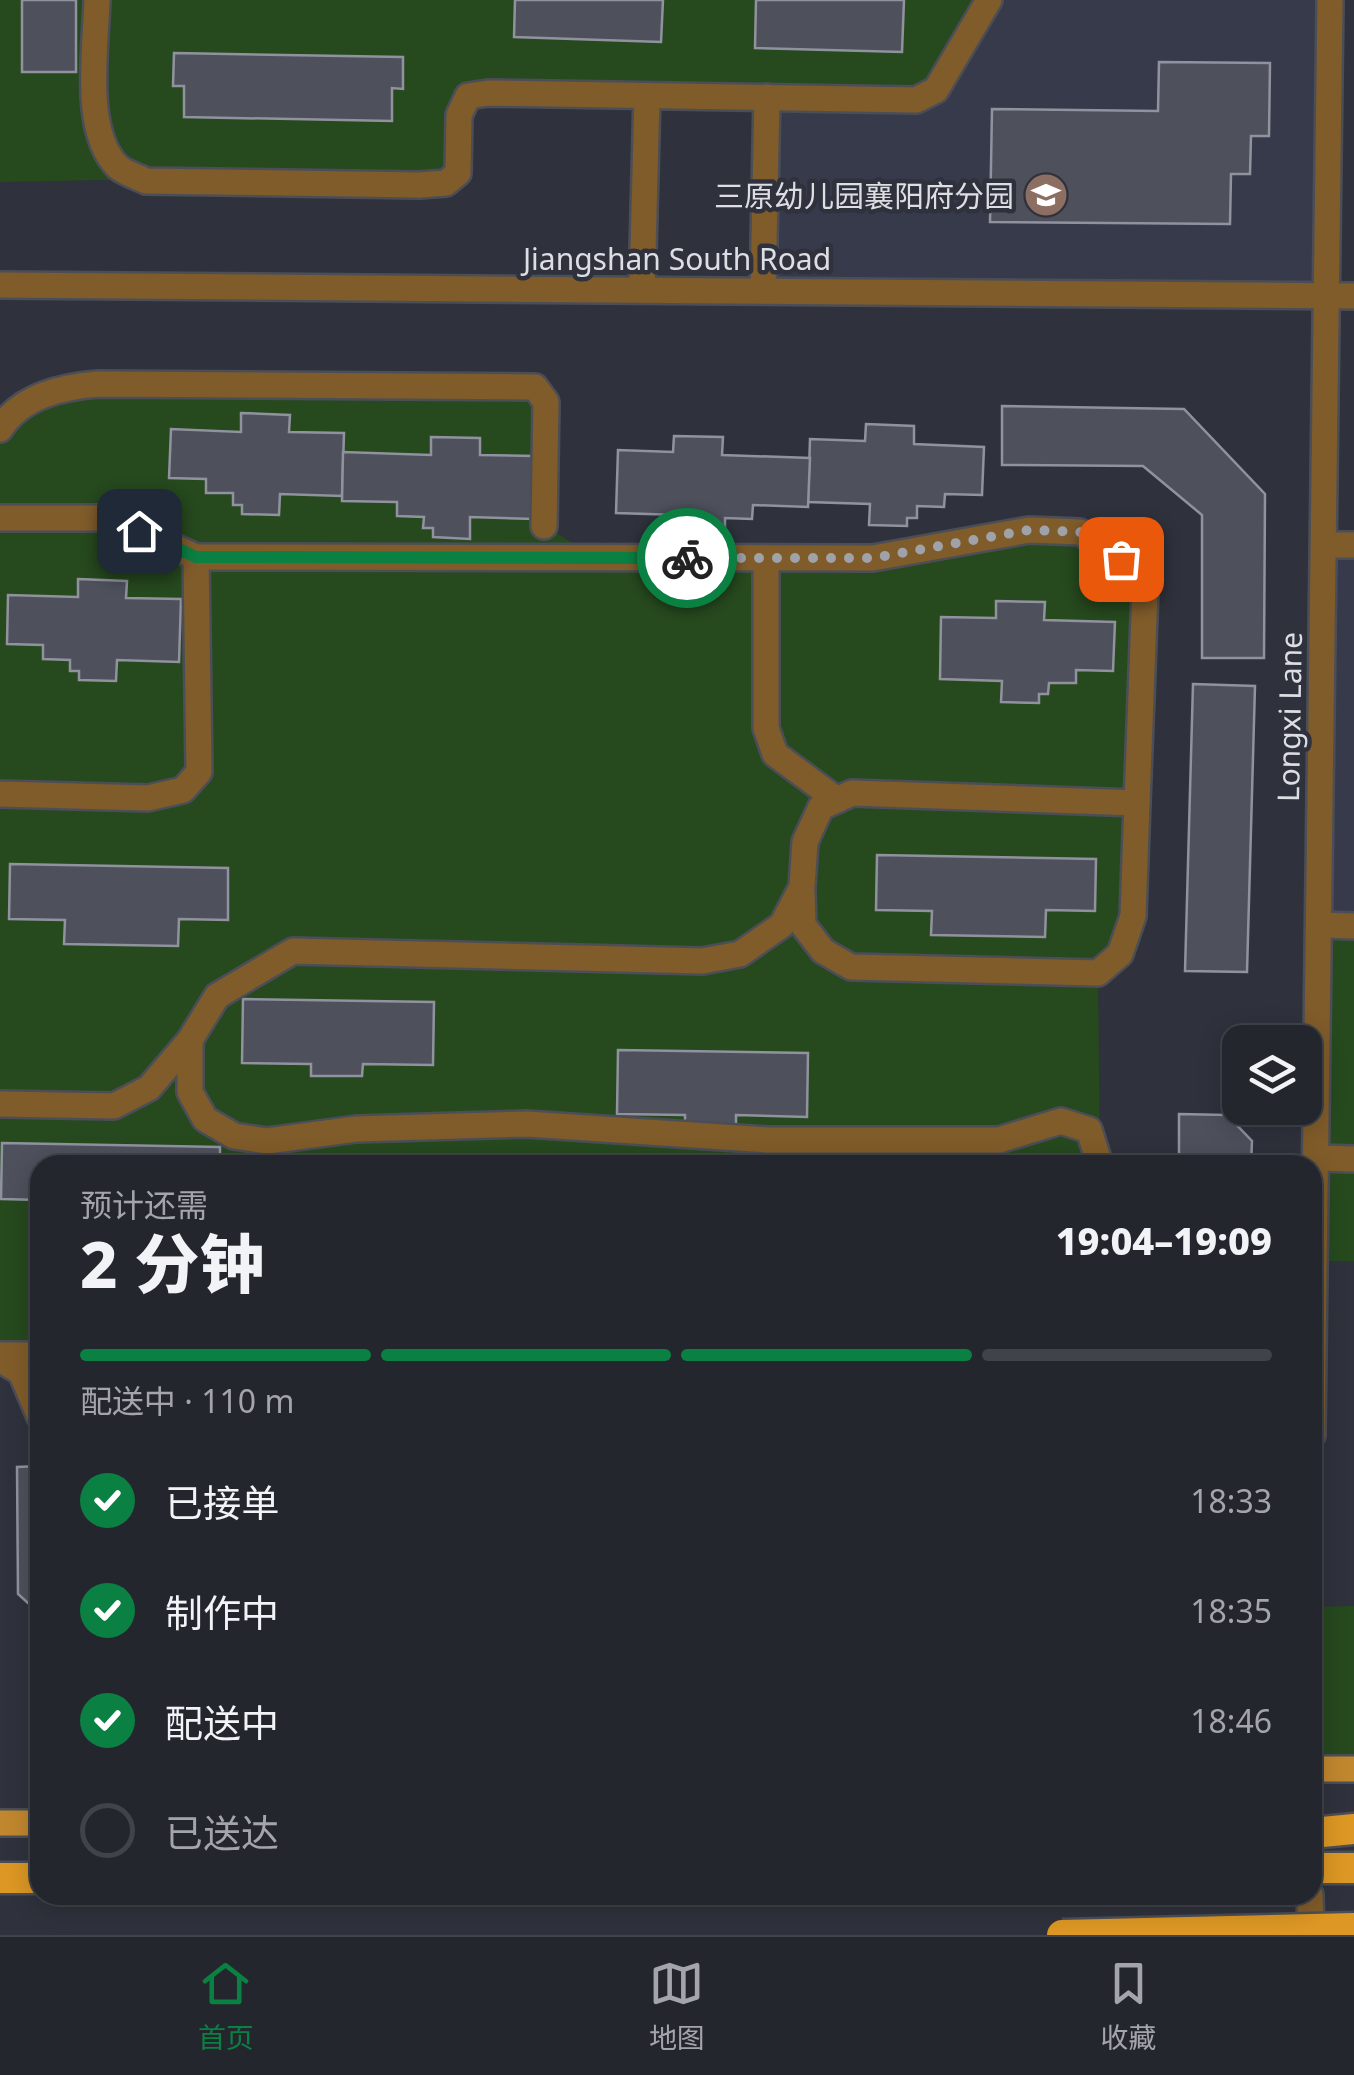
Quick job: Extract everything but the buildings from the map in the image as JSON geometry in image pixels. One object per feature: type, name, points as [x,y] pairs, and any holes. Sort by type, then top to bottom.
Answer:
[{"type":"highway","points":[[1322,1832],[1354,1829]]},
{"type":"highway","points":[[1322,1868],[1354,1868]]},
{"type":"highway","points":[[0,1878],[30,1878]]},
{"type":"highway","points":[[1062,1935],[1354,1928]]},
{"type":"main road","points":[[1322,1769],[1354,1769]]},
{"type":"main road","points":[[0,1823],[30,1823]]},
{"type":"street","points":[[98,0],[94,115],[99,135],[118,167],[146,181],[446,182],[458,173],[458,115],[468,96],[488,93],[916,100],[936,90],[989,0]]},
{"type":"street","name":"Longxi Lane","points":[[1316,1155],[1330,0]]},
{"type":"street","points":[[642,290],[647,96]]},
{"type":"street","points":[[762,291],[767,97]]},
{"type":"street","name":"Jiangshan South Road","points":[[0,285],[1354,296]]},
{"type":"street","points":[[0,429],[12,411],[61,387],[98,384],[534,387],[546,402],[544,526]]},
{"type":"street","points":[[0,518],[111,518],[196,557],[873,558],[1029,530],[1080,532],[1121,559],[1145,590],[1133,916],[1120,954],[1098,972],[850,967],[823,951],[803,925],[805,842],[821,807],[852,794],[1137,804]]},
{"type":"street","points":[[1324,545],[1354,545]]},
{"type":"street","points":[[0,794],[148,798],[183,790],[199,772],[196,557]]},
{"type":"street","points":[[766,558],[766,728],[776,754],[837,800]]},
{"type":"street","points":[[0,1104],[114,1106],[149,1088],[190,1040],[217,996],[293,952],[702,961],[740,954],[782,926],[802,888]]},
{"type":"street","points":[[1319,926],[1354,926]]},
{"type":"street","points":[[190,1040],[190,1092],[206,1119],[234,1136],[267,1140],[356,1129],[527,1124],[768,1140],[999,1140],[1061,1121],[1089,1130],[1097,1155]]},
{"type":"street","points":[[1322,1158],[1354,1159]]},
{"type":"street","points":[[0,1357],[30,1356]]},
{"type":"street","points":[[0,1357],[21,1372],[30,1393]]},
{"type":"street","points":[[1310,1905],[1311,1935]]},
{"type":"shaded area","name":"三原幼儿园襄阳府分园","points":[[989,0],[1330,0],[1327,295],[763,291],[767,97]]},
{"type":"shaded area","points":[[1324,545],[1354,545],[1354,926],[1319,925]]},
{"type":"green space","points":[[0,0],[989,0],[936,90],[468,96],[458,173],[0,182]]},
{"type":"green space","points":[[61,387],[535,387],[544,525],[596,558],[873,558],[1080,532],[1145,590],[1133,916],[1098,973],[1100,1155],[30,1155],[30,1402],[0,1359],[0,429]]},
{"type":"green space","points":[[1319,925],[1354,926],[1354,1261],[1322,1261],[1322,1155],[1316,1155],[1317,1125],[1322,1125]]},
{"type":"green space","points":[[1354,1606],[1354,1769],[1322,1769],[1322,1607]]},
{"type":"way so far","points":[[687,558],[873,558],[1029,530],[1080,532],[1121,559]]},
{"type":"place","name":"三原幼儿园襄阳府分园","points":[[1046,195]]},
{"type":"route","points":[[139,531],[196,557],[687,558]]}]
